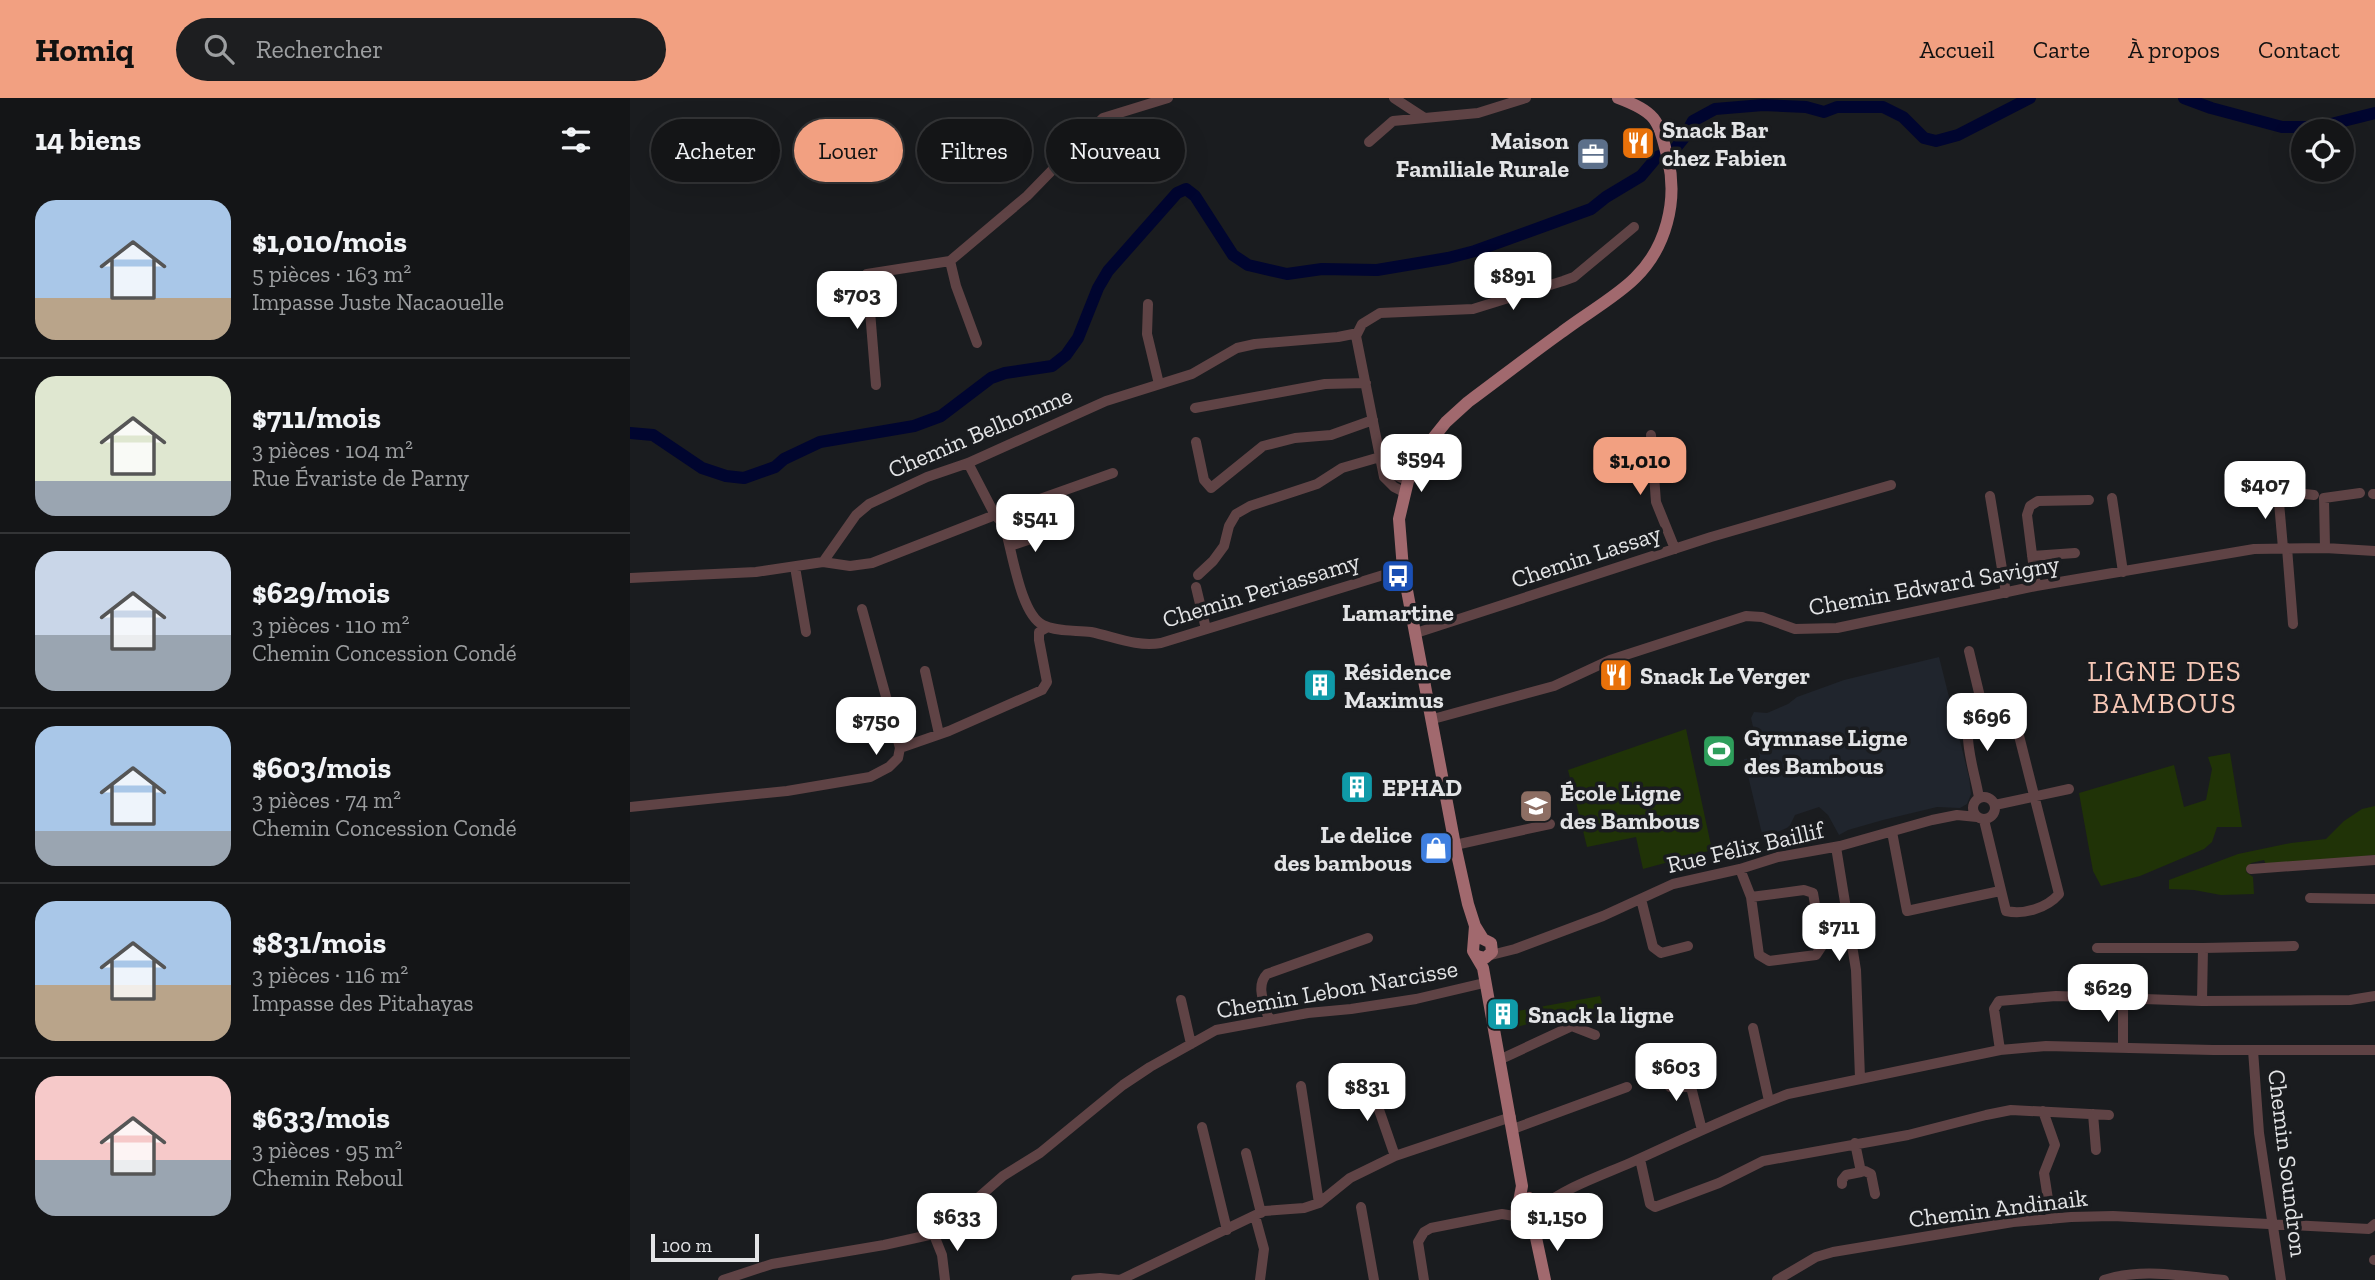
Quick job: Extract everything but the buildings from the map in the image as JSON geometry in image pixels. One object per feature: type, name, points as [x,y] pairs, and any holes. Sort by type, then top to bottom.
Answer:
[{"type":"main road","points":[[1545,1280],[1522,1186],[1484,983],[1484,952],[1455,845],[1403,569],[1399,519],[1406,487],[1426,447],[1450,417],[1636,278],[1660,244],[1672,202],[1672,176],[1661,133],[1648,111],[1618,98]]},
{"type":"street","points":[[877,385],[867,274],[950,261],[994,221],[1027,196],[1103,118],[1168,98]]},
{"type":"street","points":[[1394,98],[1423,117]]},
{"type":"street","points":[[1369,142],[1393,121],[1478,113],[1526,98]]},
{"type":"street","points":[[1406,487],[1388,482],[1383,469],[1357,339],[1362,324],[1380,313],[1473,309],[1563,281],[1574,277],[1634,227]]},
{"type":"street","points":[[950,261],[956,286],[978,343]]},
{"type":"street","points":[[1148,304],[1147,334],[1158,384]]},
{"type":"street","name":"Chemin Belhomme","points":[[822,562],[856,516],[869,504],[1106,401],[1192,374],[1224,354],[1245,345],[1350,334],[1357,339]]},
{"type":"street","points":[[1195,408],[1325,384],[1366,383]]},
{"type":"street","points":[[1196,442],[1204,480],[1211,488],[1263,446],[1295,438],[1331,435],[1373,420]]},
{"type":"street","points":[[1651,435],[1656,502],[1675,549]]},
{"type":"street","points":[[1198,575],[1224,546],[1229,526],[1237,514],[1250,506],[1317,484],[1342,468],[1380,457]]},
{"type":"street","points":[[968,463],[995,515],[1004,525],[1028,608],[1036,621],[1048,627]]},
{"type":"street","points":[[630,579],[729,575],[822,562],[850,566],[872,564],[995,515],[1113,473]]},
{"type":"street","name":"Chemin Lassay","points":[[1416,634],[1675,549],[1891,485]]},
{"type":"street","points":[[2251,488],[2314,495]]},
{"type":"street","points":[[2278,491],[2293,624]]},
{"type":"street","points":[[2325,548],[2324,498],[2360,493]]},
{"type":"street","points":[[1990,496],[2006,593]]},
{"type":"street","points":[[2112,498],[2123,572]]},
{"type":"street","points":[[2036,586],[2027,515],[2030,506],[2038,501],[2089,500]]},
{"type":"street","points":[[1010,546],[1049,533]]},
{"type":"street","name":"Chemin Edward Savigny","points":[[1433,719],[1554,686],[1610,660],[1737,618],[1762,617],[1801,630],[1837,628],[2036,586],[2254,549],[2325,548],[2375,551]]},
{"type":"street","points":[[2032,556],[2075,553]]},
{"type":"street","points":[[795,567],[806,632]]},
{"type":"street","name":"Chemin Periassamy","points":[[1048,627],[1150,645],[1403,569]]},
{"type":"street","points":[[1196,587],[1206,629]]},
{"type":"street","points":[[630,807],[788,791],[870,777],[889,767],[898,758],[900,748],[862,609]]},
{"type":"street","points":[[900,748],[1042,690],[1047,682],[1039,632],[1048,627]]},
{"type":"street","points":[[1969,651],[1981,701]]},
{"type":"street","points":[[925,671],[939,734]]},
{"type":"street","points":[[1981,701],[2010,701],[2059,894],[2052,903],[2019,914],[2007,911],[1980,818],[1973,813],[1976,802],[1967,733],[1974,707],[1981,701]]},
{"type":"street","points":[[1995,805],[2069,789]]},
{"type":"street","points":[[1976,802],[1988,798],[1995,805]]},
{"type":"street","name":"Rue Félix Baillif","points":[[1484,952],[1509,950],[1603,916],[1674,884],[1740,869],[1777,857],[1836,847],[1957,815],[1976,802]]},
{"type":"street","points":[[1980,818],[1993,815],[1995,805]]},
{"type":"street","name":"Rue Félix Baillif","points":[[1957,815],[1980,818]]},
{"type":"street","points":[[1455,845],[1550,824]]},
{"type":"street","points":[[1892,832],[1907,911],[2000,891]]},
{"type":"street","points":[[1836,847],[1856,970],[1860,1078]]},
{"type":"street","points":[[2251,869],[2375,860]]},
{"type":"street","points":[[1740,869],[1751,897],[1759,955],[1769,961],[1816,955],[1822,946],[1813,892],[1804,890],[1751,897]]},
{"type":"street","points":[[2310,898],[2375,900]]},
{"type":"street","points":[[1641,899],[1653,947],[1657,952],[1688,946]]},
{"type":"street","points":[[1269,1020],[1260,986],[1267,974],[1368,938]]},
{"type":"street","points":[[2097,948],[2294,946]]},
{"type":"street","points":[[2202,1000],[2203,948]]},
{"type":"street","name":"Chemin Lebon Narcisse","points":[[934,1235],[1003,1176],[1040,1153],[1123,1085],[1150,1067],[1223,1028],[1416,999],[1484,983]]},
{"type":"street","points":[[2000,1050],[1994,1009],[1999,1001],[2056,996],[2202,1000],[2350,1000],[2375,996]]},
{"type":"street","points":[[2123,999],[2123,1048]]},
{"type":"street","points":[[1181,1000],[1191,1044]]},
{"type":"street","points":[[1499,1060],[1572,1026],[1595,1035]]},
{"type":"street","points":[[1753,1028],[1769,1101]]},
{"type":"street","points":[[1424,1280],[1418,1242],[1424,1232],[1431,1228],[1528,1209],[1788,1094],[2000,1050],[2046,1046],[2375,1050]]},
{"type":"street","name":"Chemin Soundron","points":[[2253,1050],[2259,1133],[2281,1280]]},
{"type":"street","points":[[1662,1076],[1668,1086],[1691,1087],[1702,1130]]},
{"type":"street","points":[[1369,1081],[1395,1156]]},
{"type":"street","points":[[1300,1086],[1319,1203]]},
{"type":"street","points":[[1076,1280],[1120,1280],[1258,1215],[1271,1210],[1304,1208],[1319,1203],[1350,1178],[1395,1156],[1627,1087]]},
{"type":"street","points":[[1640,1158],[1650,1203],[1655,1207],[1719,1183],[1763,1161],[1908,1135],[1999,1112],[2043,1111],[2109,1115]]},
{"type":"street","points":[[2043,1111],[2055,1144],[2044,1173],[2051,1219]]},
{"type":"street","points":[[2093,1114],[2096,1150]]},
{"type":"street","points":[[1202,1127],[1227,1230]]},
{"type":"street","points":[[1855,1143],[1861,1172]]},
{"type":"street","points":[[1246,1153],[1264,1249],[1260,1280]]},
{"type":"street","points":[[1842,1184],[1846,1175],[1865,1171],[1871,1174],[1875,1194]]},
{"type":"street","points":[[1361,1207],[1374,1280]]},
{"type":"street","name":"Chemin Andinaik","points":[[1777,1280],[1816,1257],[1833,1252],[1976,1227],[2051,1219],[2126,1217],[2369,1229],[2375,1224]]},
{"type":"street","points":[[723,1280],[772,1264],[934,1235],[942,1255],[945,1280]]},
{"type":"street","points":[[2104,1280],[2138,1274],[2224,1280]]},
{"type":"shaded area","points":[[1939,657],[1969,777],[1971,794],[1967,804],[1960,808],[1937,807],[1883,820],[1839,835],[1828,815],[1819,807],[1795,815],[1789,827],[1763,838],[1744,759],[1760,757],[1751,718],[1754,712],[1767,713],[1797,697],[1844,680]]},
{"type":"green space","points":[[1686,729],[1712,850],[1643,869],[1636,837],[1587,847],[1568,770]]},
{"type":"green space","points":[[2230,753],[2242,827],[2217,827],[2212,842],[2204,849],[2140,876],[2101,886],[2093,871],[2079,793],[2174,765],[2184,807],[2206,800],[2212,769],[2208,757]]},
{"type":"green space","points":[[2375,806],[2375,855],[2266,865],[2264,860],[2251,863],[2246,872],[2253,877],[2254,894],[2221,895],[2169,889],[2169,880],[2238,854],[2326,839],[2344,821],[2362,809]]},
{"type":"green space","points":[[1600,996],[1604,1011],[1602,1017],[1550,1018],[1513,1028],[1512,1012]]},
{"type":"waterway","points":[[630,433],[653,435],[702,468],[726,476],[744,478],[775,467],[784,459],[820,442],[914,426],[941,416],[991,378],[1005,373],[1052,366],[1066,355],[1078,338],[1098,288],[1108,271],[1177,193],[1186,189],[1195,196],[1233,255],[1248,265],[1287,274],[1322,269],[1377,270],[1475,251],[1591,209],[1641,176],[1657,157],[1674,150],[1693,121],[1715,109],[1763,105],[1806,107],[1824,112],[1837,107],[1883,107],[1903,117],[1924,138],[1936,141],[1958,135],[2030,98]]},
{"type":"waterway","points":[[2184,98],[2282,127],[2319,127],[2375,113]]},
{"type":"place","name":"Snack Bar chez Fabien","points":[[1638,143]]},
{"type":"place","name":"Maison Familiale Rurale","points":[[1593,154]]},
{"type":"place","name":"Lamartine","points":[[1398,576]]},
{"type":"place","name":"Snack Le Verger","points":[[1616,675]]},
{"type":"place","name":"Résidence Maximus","points":[[1320,685]]},
{"type":"place","name":"Gymnase Ligne des Bambous","points":[[1719,751]]},
{"type":"place","name":"EPHAD","points":[[1357,787]]},
{"type":"place","name":"École Ligne des Bambous","points":[[1536,806]]},
{"type":"place","name":"Le delice des bambous","points":[[1436,848]]},
{"type":"place","name":"Snack la ligne","points":[[1503,1014]]},
{"type":"district","name":"LIGNE DES BAMBOUS","points":[[2165,687]]}]
